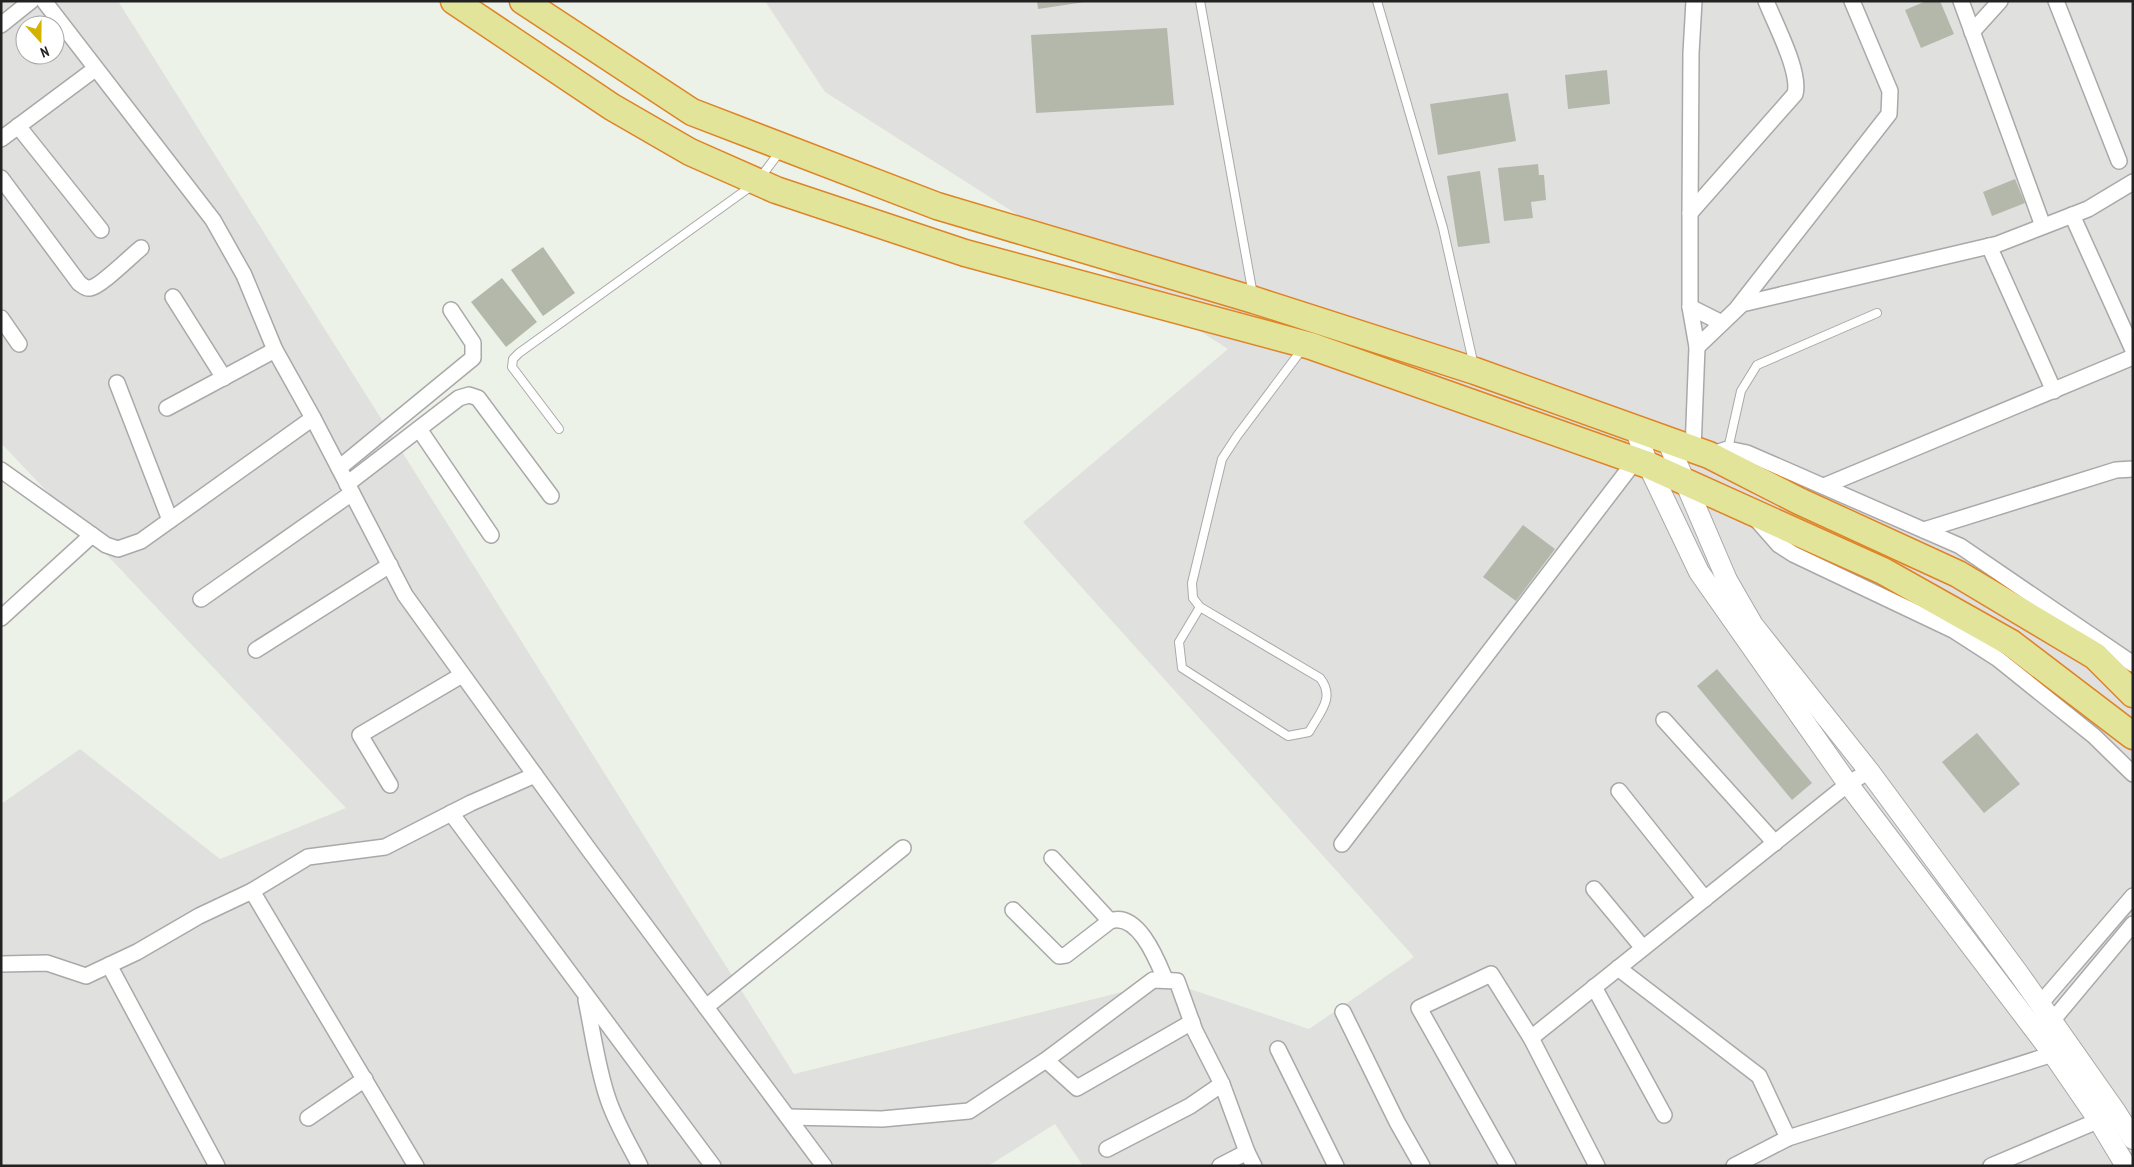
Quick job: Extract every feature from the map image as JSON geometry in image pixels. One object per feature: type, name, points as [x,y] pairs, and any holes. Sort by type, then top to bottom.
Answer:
[{"type":"highway","points":[[454,1],[612,107],[690,152],[776,190],[965,253],[1305,344],[1642,463],[1686,482],[1883,571],[2011,643],[2133,736]]},
{"type":"highway","points":[[523,1],[692,112],[937,206],[1254,300],[1475,370],[1667,440],[1710,452],[1799,502],[1958,574],[2095,656],[2133,694]]},
{"type":"street","points":[[1,24],[31,1]]},
{"type":"street","points":[[44,1],[95,70],[155,143],[213,220],[244,275],[275,350],[313,418],[405,595],[535,775],[824,1166]]},
{"type":"street","points":[[1694,1],[1691,53],[1690,307],[1710,452],[1747,453],[1960,546],[2133,664]]},
{"type":"street","points":[[1690,213],[1795,94],[1798,84],[1793,67],[1766,1]]},
{"type":"street","points":[[1736,309],[1889,114],[1890,92],[1852,1]]},
{"type":"street","points":[[1961,1],[2043,226]]},
{"type":"street","points":[[1972,32],[2000,1]]},
{"type":"street","points":[[2056,1],[2119,161]]},
{"type":"street","points":[[1,139],[95,70]]},
{"type":"street","points":[[18,126],[101,230]]},
{"type":"street","points":[[1,178],[79,283],[86,287],[90,288],[99,284],[141,248]]},
{"type":"street","points":[[1696,347],[1742,304],[1989,246],[2088,209],[2133,182]]},
{"type":"street","points":[[2072,215],[2133,350]]},
{"type":"street","points":[[1989,246],[2054,391]]},
{"type":"street","points":[[173,296],[224,378]]},
{"type":"street","points":[[1690,307],[1722,323]]},
{"type":"street","points":[[339,468],[473,358],[473,343],[451,310]]},
{"type":"street","points":[[1,318],[20,344]]},
{"type":"street","points":[[167,408],[275,350]]},
{"type":"street","points":[[1824,486],[2133,357]]},
{"type":"street","points":[[117,383],[170,520]]},
{"type":"street","points":[[201,599],[349,488],[459,398],[469,394],[478,398],[551,496]]},
{"type":"street","points":[[1,470],[106,545],[118,549],[141,541],[313,418]]},
{"type":"street","points":[[1635,428],[1642,463],[1699,572],[1848,784],[2061,1049],[2108,1117],[2126,1166]]},
{"type":"street","points":[[419,429],[492,535]]},
{"type":"street","points":[[1667,440],[1727,580],[1753,625],[1869,771],[2040,1004],[2052,1021],[2061,1049]]},
{"type":"street","points":[[1342,844],[1642,463]]},
{"type":"street","points":[[1924,530],[2116,470],[2133,469]]},
{"type":"street","points":[[1750,511],[1779,545],[1793,554],[1953,630],[1998,659],[2094,736],[2133,774]]},
{"type":"street","points":[[1,618],[92,535]]},
{"type":"street","points":[[256,650],[390,566]]},
{"type":"street","points":[[390,785],[360,735],[462,675]]},
{"type":"street","points":[[1664,720],[1774,843]]},
{"type":"street","points":[[1531,1038],[1848,784],[1869,771]]},
{"type":"street","points":[[4,961],[47,963],[86,976],[137,952],[199,916],[252,892],[308,856],[385,847],[451,813],[535,775]]},
{"type":"street","points":[[1619,791],[1705,898]]},
{"type":"street","points":[[451,813],[714,1166]]},
{"type":"street","points":[[706,1007],[903,848]]},
{"type":"street","points":[[1052,858],[1110,921]]},
{"type":"street","points":[[1594,889],[1643,948]]},
{"type":"street","points":[[252,892],[416,1166]]},
{"type":"street","points":[[2040,1004],[2133,896]]},
{"type":"street","points":[[1013,910],[1059,956],[1066,955],[1110,921],[1124,920],[1142,935],[1153,951],[1165,979]]},
{"type":"street","points":[[2052,1021],[2133,924]]},
{"type":"street","points":[[109,965],[217,1166]]},
{"type":"street","points":[[1618,968],[1760,1076],[1788,1138]]},
{"type":"street","points":[[1508,1166],[1419,1008],[1491,974],[1531,1038],[1597,1166]]},
{"type":"street","points":[[788,1117],[882,1119],[969,1111],[1046,1060],[1152,980],[1165,979],[1177,981],[1192,1022],[1222,1084],[1250,1159],[1220,1166]]},
{"type":"street","points":[[1594,987],[1664,1115]]},
{"type":"street","points":[[585,994],[608,1099],[618,1124],[640,1166]]},
{"type":"street","points":[[1343,1012],[1397,1122],[1422,1166]]},
{"type":"street","points":[[1046,1060],[1078,1088],[1192,1022]]},
{"type":"street","points":[[1278,1049],[1336,1166]]},
{"type":"street","points":[[1734,1166],[1788,1138],[2061,1049]]},
{"type":"street","points":[[308,1118],[365,1080]]},
{"type":"street","points":[[1107,1149],[1190,1106],[1222,1084]]},
{"type":"street","points":[[2108,1117],[2133,1138]]},
{"type":"street","points":[[1992,1166],[2108,1117]]},
{"type":"lane","points":[[1200,1],[1254,300]]},
{"type":"lane","points":[[1377,1],[1443,228],[1475,370]]},
{"type":"lane","points":[[559,429],[512,367],[513,359],[757,182],[784,147]]},
{"type":"lane","points":[[1710,452],[1741,391],[1757,365],[1877,313]]},
{"type":"lane","points":[[1200,607],[1179,642],[1182,668],[1288,736],[1309,732],[1328,697],[1327,687],[1320,678],[1200,607],[1193,598],[1192,583],[1222,459],[1305,344]]},
{"type":"shaded area","points":[[1,1],[118,1],[794,1074],[1166,981],[1309,1029],[1414,957],[1023,522],[1228,349],[825,92],[765,1],[2133,1],[2133,1166],[1083,1166],[1055,1124],[988,1166],[1,1166],[1,804],[80,749],[220,859],[346,808],[1,443]]},
{"type":"building","points":[[1037,1],[1085,1],[1085,2],[1038,9]]},
{"type":"building","points":[[1926,1],[1940,1],[1954,34],[1921,48],[1905,10]]},
{"type":"building","points":[[1167,28],[1174,105],[1036,113],[1031,35]]},
{"type":"building","points":[[1607,70],[1610,104],[1568,109],[1565,75]]},
{"type":"building","points":[[1508,93],[1516,141],[1438,155],[1430,104]]},
{"type":"building","points":[[1538,164],[1539,175],[1544,175],[1546,200],[1531,202],[1533,218],[1504,221],[1498,168]]},
{"type":"building","points":[[1480,171],[1490,243],[1458,247],[1447,176]]},
{"type":"building","points":[[2015,179],[2025,203],[1992,216],[1983,192]]},
{"type":"building","points":[[543,247],[575,293],[543,316],[511,270]]},
{"type":"building","points":[[502,278],[537,322],[506,347],[471,302]]},
{"type":"building","points":[[1523,525],[1555,549],[1516,601],[1483,577]]},
{"type":"building","points":[[1717,669],[1812,783],[1792,800],[1697,686]]},
{"type":"building","points":[[1977,733],[2020,784],[1984,813],[1942,762]]}]
